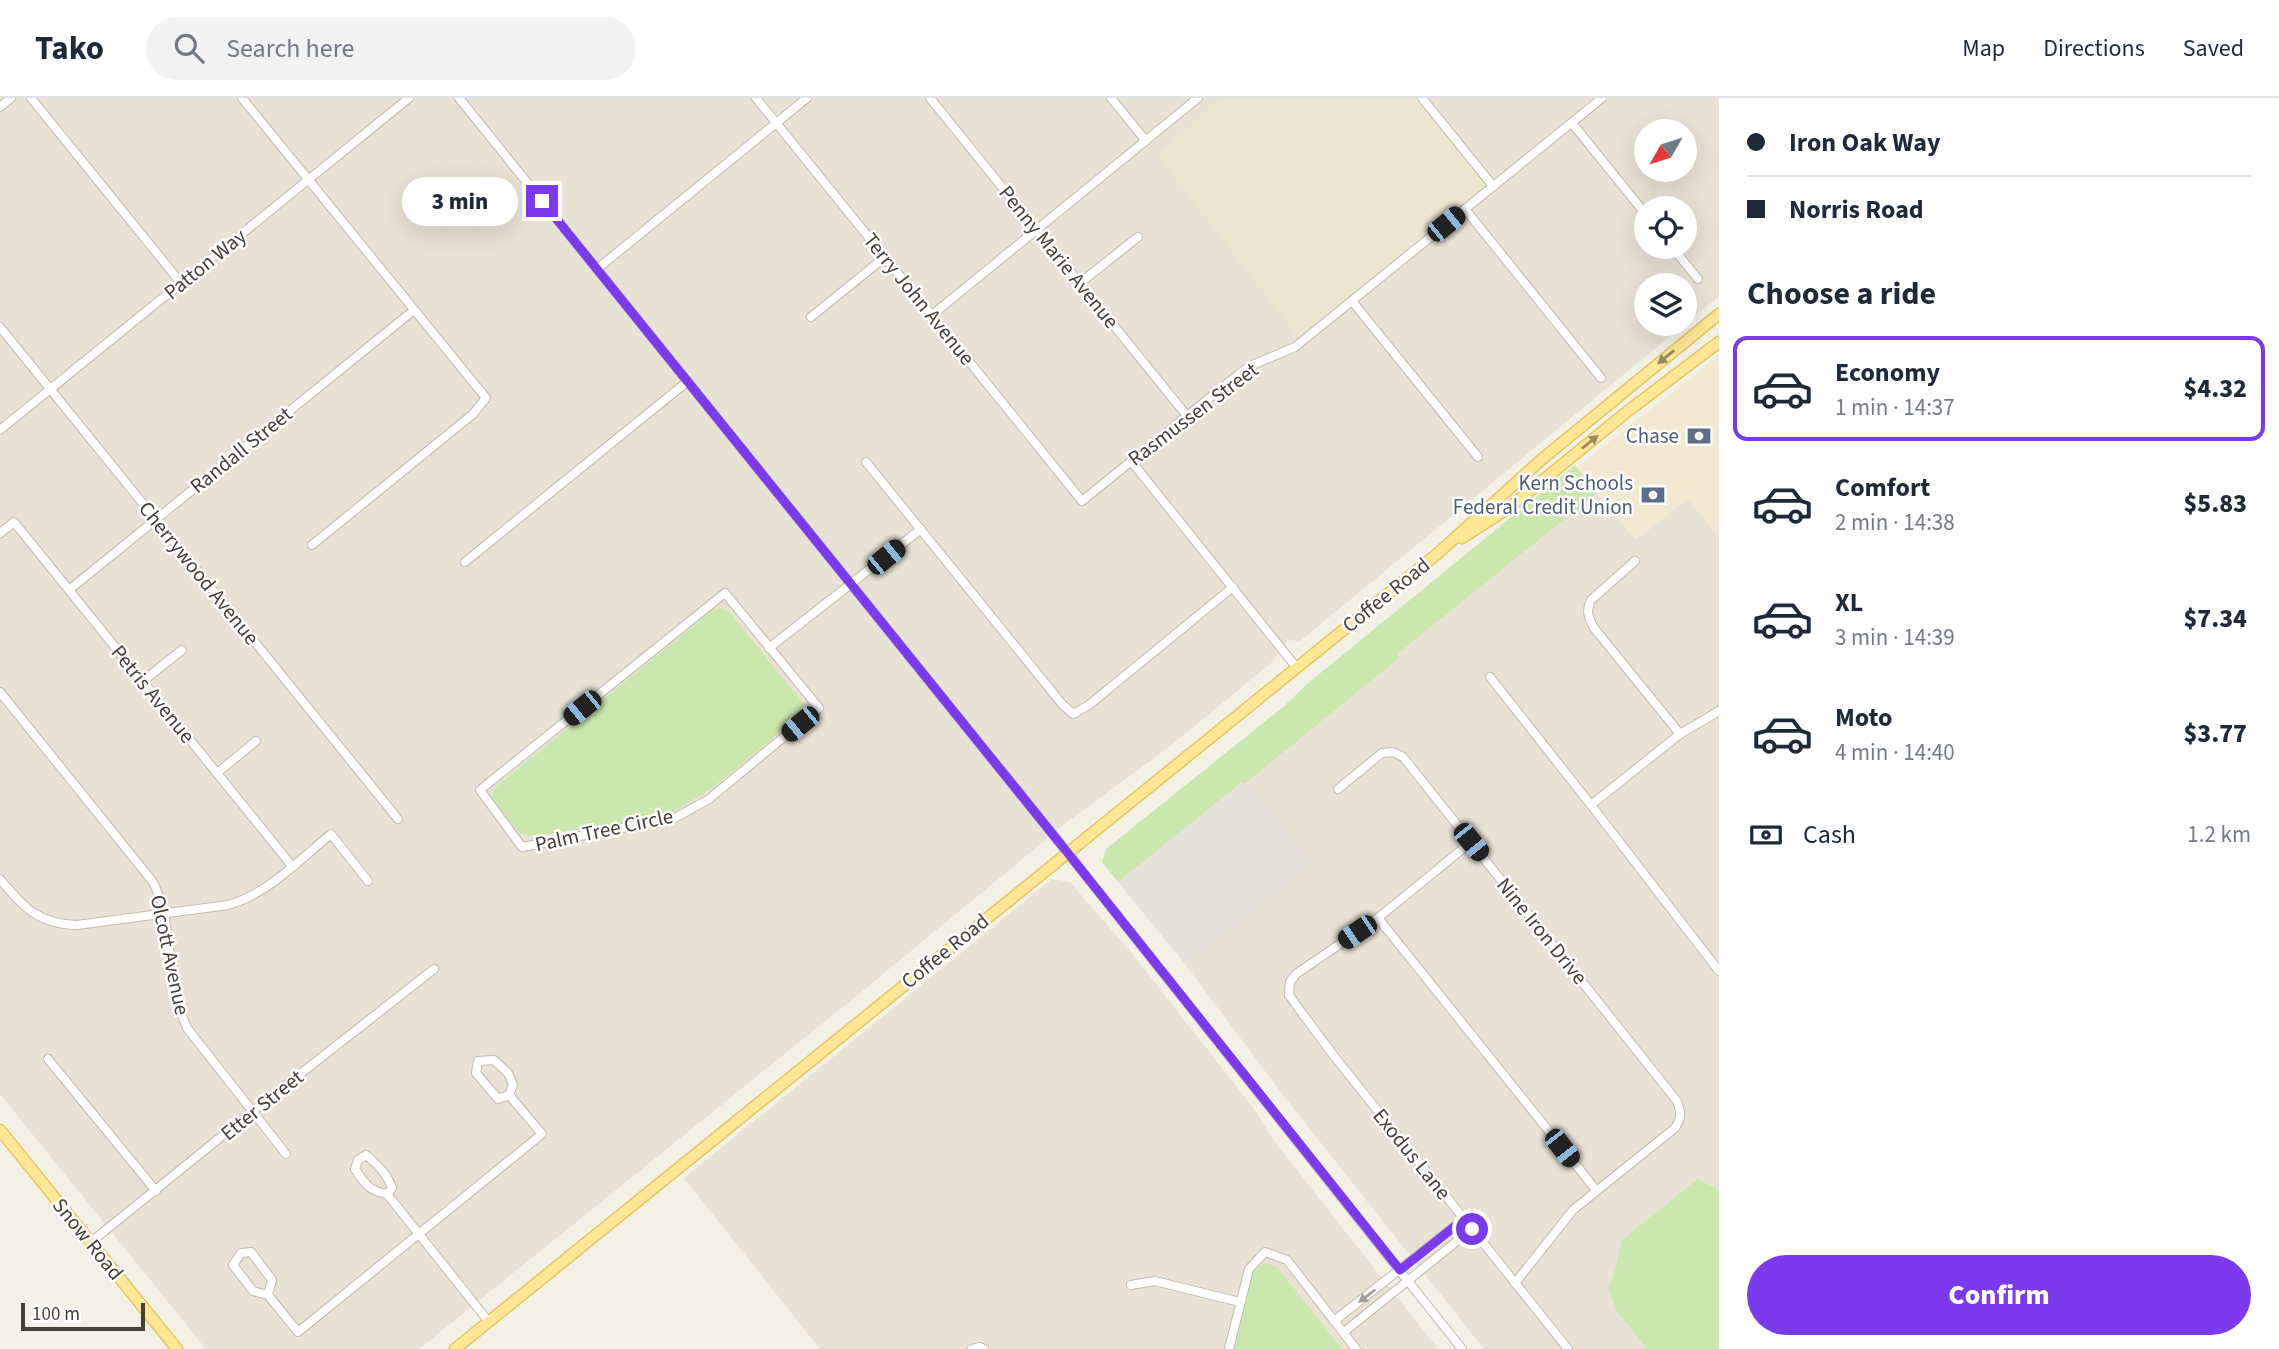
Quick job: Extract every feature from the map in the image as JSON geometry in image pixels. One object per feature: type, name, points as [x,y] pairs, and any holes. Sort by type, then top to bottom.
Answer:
[{"type":"main road","name":"Coffee Road","points":[[455,1349],[1436,555],[1541,460],[1719,314]]},
{"type":"main road","name":"Coffee Road","points":[[1436,555],[1510,507],[1628,411],[1719,342]]},
{"type":"main road","name":"Snow Road","points":[[0,1130],[177,1349]]},
{"type":"street","points":[[0,107],[11,98]]},
{"type":"street","points":[[31,98],[181,283]]},
{"type":"street","points":[[242,98],[486,398],[474,414],[312,545]]},
{"type":"street","name":"Patton Way","points":[[0,430],[409,98]]},
{"type":"street","points":[[459,98],[1067,852],[1462,1349]]},
{"type":"street","name":"Terry John Avenue","points":[[756,98],[1082,501]]},
{"type":"street","points":[[597,269],[807,98]]},
{"type":"street","name":"Penny Marie Avenue","points":[[930,98],[1187,416]]},
{"type":"street","points":[[1111,98],[1146,141]]},
{"type":"street","points":[[932,315],[1198,98]]},
{"type":"street","points":[[1422,98],[1493,186]]},
{"type":"street","name":"Rasmussen Street","points":[[1082,501],[1250,366],[1295,347],[1602,98]]},
{"type":"street","points":[[1572,123],[1634,200]]},
{"type":"street","points":[[1465,209],[1601,378]]},
{"type":"street","points":[[1080,283],[1138,237]]},
{"type":"street","points":[[811,317],[885,257]]},
{"type":"street","points":[[1682,259],[1698,279]]},
{"type":"street","points":[[1352,301],[1478,457]]},
{"type":"street","name":"Randall Street","points":[[69,590],[414,310]]},
{"type":"street","name":"Cherrywood Avenue","points":[[0,327],[398,819]]},
{"type":"street","points":[[465,562],[688,382]]},
{"type":"street","points":[[1131,461],[1297,668]]},
{"type":"street","points":[[866,462],[1062,704],[1073,714],[1089,705],[1233,587]]},
{"type":"street","name":"Petris Avenue","points":[[0,533],[14,522],[292,866]]},
{"type":"street","points":[[769,648],[921,529]]},
{"type":"street","points":[[1635,561],[1591,600],[1587,615],[1594,628],[1681,734]]},
{"type":"street","name":"Palm Tree Circle","points":[[725,593],[769,648],[819,708],[709,799],[675,818],[522,847],[480,790],[725,593]]},
{"type":"street","points":[[143,681],[182,650]]},
{"type":"street","points":[[1490,677],[1719,971]]},
{"type":"street","name":"Olcott Avenue","points":[[0,692],[153,882],[159,892],[165,914],[180,1015],[194,1039],[286,1154]]},
{"type":"street","points":[[1591,805],[1681,734],[1719,711]]},
{"type":"street","points":[[217,773],[256,741]]},
{"type":"street","name":"Nine Iron Drive","points":[[1338,789],[1382,753],[1393,751],[1403,757],[1677,1101],[1681,1112],[1675,1128],[1596,1190]]},
{"type":"street","points":[[0,879],[28,910],[39,917],[64,925],[165,914],[240,902],[265,888],[331,834],[368,881]]},
{"type":"street","points":[[1471,842],[1378,918],[1596,1190],[1573,1210],[1515,1283]]},
{"type":"street","name":"Exodus Lane","points":[[1378,918],[1296,974],[1290,982],[1289,995],[1327,1047],[1568,1349]]},
{"type":"street","name":"Etter Street","points":[[91,1242],[434,969]]},
{"type":"street","points":[[48,1059],[156,1191]]},
{"type":"street","points":[[494,1060],[508,1073],[513,1085],[509,1095],[498,1099],[476,1073],[478,1061],[494,1060]]},
{"type":"street","points":[[268,1295],[272,1280],[251,1252],[240,1253],[233,1265],[253,1291],[268,1295],[298,1332],[542,1134],[509,1095]]},
{"type":"street","points":[[387,1194],[392,1188],[378,1166],[366,1155],[358,1160],[355,1169],[363,1180],[373,1192],[387,1194],[489,1322]]},
{"type":"street","points":[[1334,1321],[1464,1219]]},
{"type":"street","points":[[1344,1332],[1472,1229]]},
{"type":"street","points":[[1229,1349],[1249,1269],[1265,1252],[1287,1260],[1356,1349]]},
{"type":"street","points":[[1131,1285],[1155,1281],[1240,1302]]},
{"type":"street","points":[[972,1349],[984,1349]]},
{"type":"shaded area","points":[[0,98],[1221,98],[1158,156],[1421,98],[1719,98],[1719,296],[1697,314],[1697,273],[1634,273],[1634,336],[1670,336],[1300,641],[1288,640],[1271,663],[1169,747],[1071,819],[419,1349],[206,1349],[0,1094]]},
{"type":"shaded area","points":[[1221,98],[1421,98],[1493,187],[1302,342],[1158,156]]},
{"type":"shaded area","points":[[1719,356],[1719,537],[1688,499],[1636,540],[1577,467]]},
{"type":"shaded area","points":[[1597,493],[1636,540],[1688,498],[1719,537],[1719,1190],[1698,1179],[1614,1275],[1608,1286],[1616,1310],[1647,1349],[1484,1349],[1283,1095],[1185,964],[1312,864],[1243,777]]},
{"type":"shaded area","points":[[1243,777],[1312,864],[1185,964],[1118,882]]},
{"type":"shaded area","points":[[1052,879],[1070,882],[1134,956],[1255,1110],[1274,1141],[1438,1349],[820,1349],[684,1178]]},
{"type":"green space","points":[[1575,465],[1597,493],[1397,654],[1399,658],[1259,772],[1244,784],[1242,782],[1118,882],[1102,862],[1106,849],[1283,707],[1307,684]]},
{"type":"green space","points":[[716,608],[722,608],[731,614],[802,702],[803,711],[800,716],[712,788],[672,812],[647,820],[530,836],[520,833],[493,799],[497,786]]},
{"type":"green space","points":[[1698,1179],[1719,1190],[1719,1349],[1647,1349],[1616,1310],[1608,1286],[1614,1275],[1622,1240]]},
{"type":"green space","points":[[1265,1263],[1277,1267],[1342,1349],[1235,1349],[1253,1270]]},
{"type":"place","name":"Chase","points":[[1699,436]]},
{"type":"place","name":"Kern Schools Federal Credit Union","points":[[1653,495]]},
{"type":"route","points":[[542,201],[1400,1270],[1464,1219],[1472,1229]]}]
